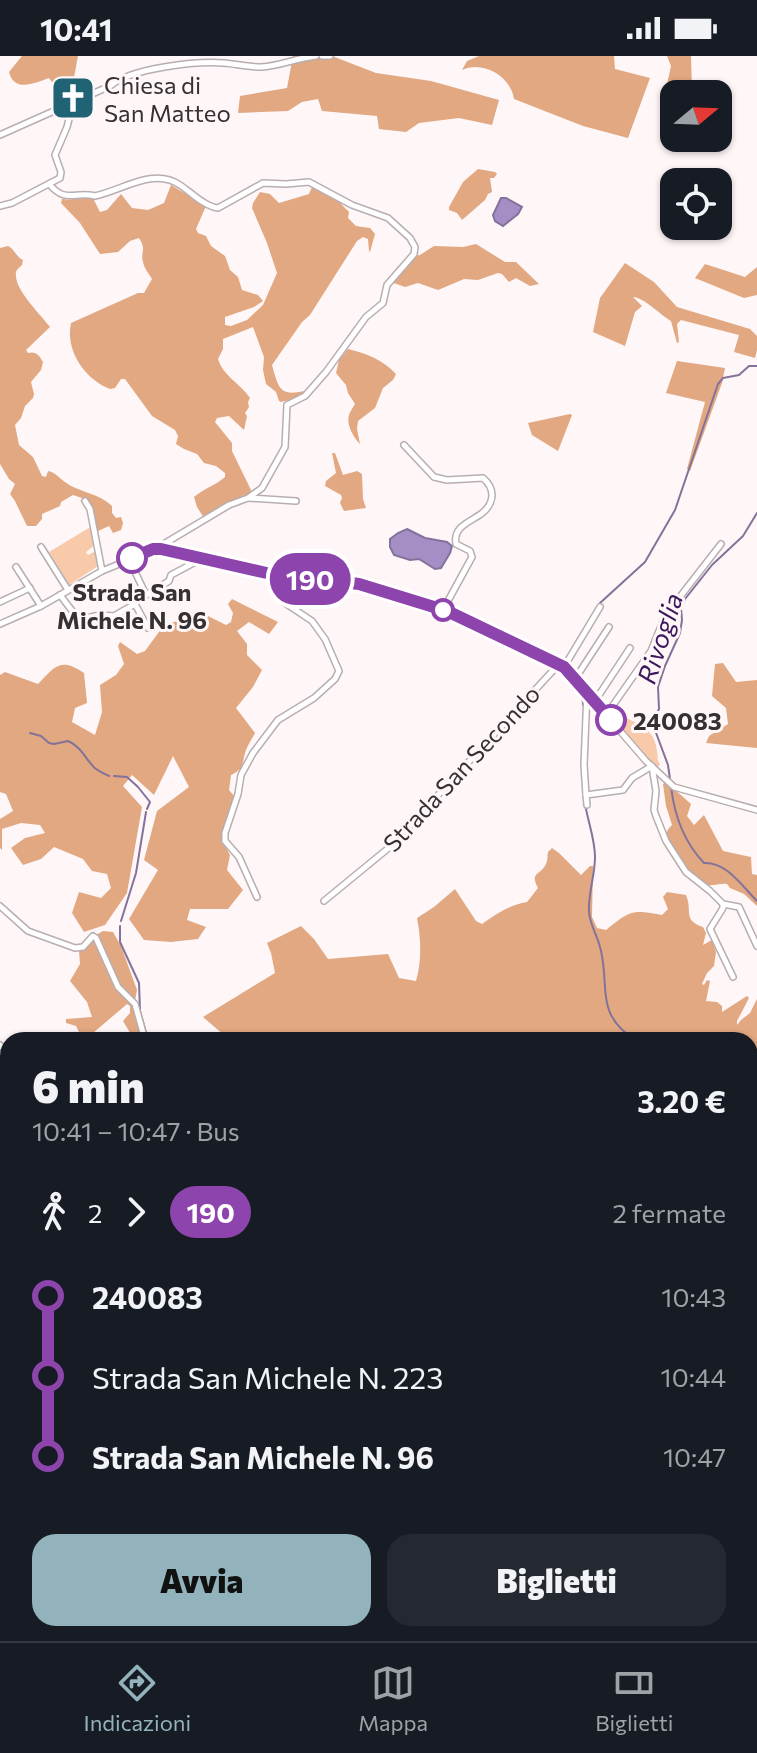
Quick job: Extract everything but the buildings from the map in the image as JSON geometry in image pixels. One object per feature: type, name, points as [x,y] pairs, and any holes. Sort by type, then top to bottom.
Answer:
[{"type":"street","points":[[0,135],[116,82],[156,69],[222,59],[264,66],[316,56]]},
{"type":"street","points":[[322,56],[330,56]]},
{"type":"street","points":[[0,206],[61,176],[55,155],[71,111],[79,100]]},
{"type":"street","points":[[0,624],[41,606],[102,571],[156,549],[229,505],[259,491],[284,450],[287,405],[305,396],[366,317],[383,303],[387,285],[414,254],[415,247],[390,219],[352,205],[309,182],[258,185],[218,208],[164,178],[149,179],[97,196],[63,196],[49,184]]},
{"type":"street","points":[[404,445],[434,477],[447,480],[483,478],[493,495],[481,514],[457,532],[457,545],[470,551],[472,557],[443,610]]},
{"type":"street","points":[[248,498],[296,501]]},
{"type":"street","points":[[85,501],[90,509],[102,571]]},
{"type":"street","points":[[605,713],[651,651],[665,616],[721,544]]},
{"type":"street","points":[[41,547],[68,590]]},
{"type":"street","points":[[156,549],[278,575],[359,584],[443,610],[561,666],[673,786],[692,794],[757,810]]},
{"type":"street","points":[[129,559],[146,595]]},
{"type":"street","points":[[134,601],[169,581],[171,575],[202,559]]},
{"type":"street","points":[[16,567],[41,606]]},
{"type":"street","points":[[257,897],[237,855],[225,841],[241,775],[278,720],[314,698],[335,679],[339,671],[325,639],[312,621],[285,603],[278,575]]},
{"type":"street","points":[[0,602],[30,588]]},
{"type":"street","points":[[60,595],[81,619],[114,616],[135,604],[148,628]]},
{"type":"street","name":"Strada San Secondo","points":[[324,901],[391,846],[561,666],[600,607]]},
{"type":"street","points":[[575,679],[609,627]]},
{"type":"street","points":[[595,701],[630,648]]},
{"type":"street","points":[[587,692],[584,765],[587,805]]},
{"type":"street","points":[[586,795],[623,790],[632,778],[652,766]]},
{"type":"street","points":[[652,766],[656,791],[654,810],[666,841],[686,872],[723,904],[739,907],[757,946]]},
{"type":"street","points":[[723,904],[710,929],[733,977]]},
{"type":"street","points":[[0,906],[28,931],[75,948],[83,947],[93,936],[96,938],[118,987],[135,1004],[143,1032]]},
{"type":"shaded area","points":[[22,56],[78,56],[67,94],[61,94],[49,78],[26,85],[15,82],[9,72]]},
{"type":"shaded area","points":[[293,56],[332,56],[376,73],[431,81],[499,100],[492,125],[459,118],[419,123],[406,132],[379,129],[377,116],[322,111],[318,99],[302,102],[288,111],[238,113],[240,96],[287,88]]},
{"type":"shaded area","points":[[479,56],[614,56],[615,69],[650,78],[628,138],[583,126],[514,99],[507,83],[494,72],[478,67],[462,70],[467,61]]},
{"type":"shaded area","points":[[667,56],[691,56],[692,80],[668,80],[671,66]]},
{"type":"shaded area","points":[[478,169],[497,174],[490,178],[492,192],[462,220],[449,207],[463,182]]},
{"type":"shaded area","points":[[171,185],[206,206],[196,229],[198,233],[206,236],[211,246],[225,256],[242,290],[258,295],[263,301],[225,317],[225,325],[247,320],[263,305],[277,273],[252,208],[260,192],[270,194],[279,203],[309,194],[314,187],[336,198],[349,212],[348,218],[356,226],[370,228],[375,234],[370,252],[368,239],[363,237],[357,241],[310,315],[272,365],[282,390],[292,393],[308,390],[299,398],[281,402],[276,392],[266,384],[264,357],[253,327],[223,339],[223,349],[218,359],[220,365],[250,398],[244,430],[229,416],[217,418],[215,422],[232,443],[232,451],[251,490],[250,494],[204,518],[194,497],[225,477],[225,473],[176,444],[178,436],[175,430],[152,416],[125,379],[110,389],[93,378],[79,363],[71,344],[71,323],[144,293],[152,279],[142,259],[143,245],[139,238],[130,241],[118,252],[100,254],[80,223],[61,203],[62,199],[93,198],[100,212],[107,210],[121,194],[132,208],[148,210],[164,203]]},
{"type":"shaded area","points":[[501,198],[522,207],[503,226],[495,221],[493,215]]},
{"type":"shaded area","points":[[476,244],[505,262],[516,262],[539,284],[530,286],[516,278],[509,282],[498,273],[478,280],[464,279],[438,290],[418,283],[405,287],[391,282],[414,256],[434,246]]},
{"type":"shaded area","points":[[8,246],[23,260],[16,272],[20,289],[50,327],[26,350],[37,354],[43,362],[41,370],[31,382],[33,398],[15,425],[19,445],[33,457],[42,476],[46,477],[48,471],[51,472],[71,486],[112,506],[116,518],[121,517],[121,530],[113,533],[109,526],[98,531],[85,499],[73,495],[61,502],[60,506],[42,514],[36,526],[27,526],[10,494],[15,484],[0,464],[0,248]]},
{"type":"shaded area","points":[[625,263],[654,282],[677,307],[750,329],[757,336],[755,358],[734,352],[739,335],[681,320],[677,324],[677,343],[671,321],[647,303],[633,297],[642,306],[635,312],[625,346],[593,332],[600,298]]},
{"type":"shaded area","points":[[705,264],[745,277],[757,267],[757,295],[744,298],[695,278]]},
{"type":"shaded area","points":[[348,349],[374,358],[396,374],[383,388],[375,408],[358,421],[360,444],[353,435],[348,419],[355,404],[336,373],[339,360]]},
{"type":"shaded area","points":[[677,361],[725,368],[690,471],[687,469],[705,402],[666,393]]},
{"type":"shaded area","points":[[570,414],[558,451],[532,435],[528,423]]},
{"type":"shaded area","points":[[332,453],[335,453],[343,475],[357,471],[362,474],[366,508],[344,511],[340,503],[341,495],[325,486],[326,481],[336,473]]},
{"type":"shaded area","points":[[92,526],[96,544],[86,552],[88,555],[96,551],[98,566],[69,585],[49,552]]},
{"type":"shaded area","points":[[407,529],[452,546],[441,568],[435,569],[419,559],[410,560],[394,555],[390,539]]},
{"type":"shaded area","points":[[232,599],[278,622],[269,634],[249,622],[237,631],[247,644],[247,655],[262,670],[236,708],[255,733],[242,766],[231,775],[229,790],[235,797],[223,842],[230,855],[227,870],[243,890],[228,909],[190,909],[187,920],[206,927],[198,939],[171,942],[144,940],[129,919],[158,870],[144,860],[157,811],[189,787],[173,756],[154,795],[132,775],[123,786],[142,807],[127,893],[105,925],[84,932],[72,913],[79,892],[101,898],[111,888],[107,874],[92,871],[83,859],[54,847],[41,859],[23,865],[11,848],[25,838],[45,833],[40,825],[21,823],[2,829],[2,850],[0,848],[0,819],[13,811],[6,794],[0,792],[0,675],[5,672],[38,684],[59,666],[70,665],[84,673],[87,703],[75,708],[72,722],[95,735],[102,712],[100,685],[116,675],[124,664],[118,646],[120,642],[137,654],[145,651],[164,625],[208,616],[226,625],[231,622],[233,613],[228,604]]},
{"type":"shaded area","points":[[723,663],[736,682],[757,680],[757,748],[706,743],[709,736],[728,724],[726,708],[712,696],[715,664]]},
{"type":"shaded area","points":[[625,717],[653,738],[660,765],[656,768],[618,724]]},
{"type":"shaded area","points":[[666,782],[691,804],[687,816],[694,825],[704,815],[723,851],[751,857],[752,874],[757,875],[757,906],[727,884],[702,882],[677,857],[667,837],[672,825],[666,806],[663,784]]},
{"type":"shaded area","points":[[552,848],[581,875],[593,866],[592,917],[597,928],[606,930],[631,913],[662,915],[668,909],[663,897],[667,892],[686,895],[690,918],[706,933],[703,945],[712,940],[716,952],[714,966],[702,984],[710,981],[706,1001],[717,1002],[722,1006],[722,1012],[747,996],[749,998],[737,1025],[750,1013],[757,999],[757,1032],[220,1032],[203,1017],[275,973],[267,943],[301,926],[328,959],[388,954],[399,978],[416,981],[420,950],[417,918],[455,889],[476,921],[482,924],[498,913],[527,902],[538,888],[535,876],[544,868]]},
{"type":"shaded area","points":[[103,931],[113,932],[121,946],[137,990],[134,1006],[140,1032],[129,1032],[123,1021],[130,1013],[127,1004],[94,1032],[79,1032],[76,1026],[66,1023],[66,1019],[92,1017],[87,1002],[70,981],[80,964],[79,950],[84,950]]},
{"type":"waterway","points":[[600,603],[645,562],[675,510],[718,384],[723,378],[739,375],[749,366],[757,366]]},
{"type":"waterway","name":"Rivoglia","points":[[670,779],[655,730],[659,709],[658,687],[680,633],[681,608],[712,565],[743,536],[757,513]]},
{"type":"waterway","points":[[582,690],[583,705]]},
{"type":"waterway","points":[[30,733],[41,736],[49,743],[72,743],[95,768],[109,776]]},
{"type":"waterway","points":[[114,776],[127,777],[138,787],[150,802],[147,809]]},
{"type":"waterway","name":"Rivoglia","points":[[671,786],[681,827],[697,855],[704,863],[720,866],[727,871],[757,901]]},
{"type":"waterway","points":[[584,797],[595,857],[589,912],[603,961],[608,1009],[625,1032]]},
{"type":"waterway","points":[[121,921],[136,873],[146,812]]},
{"type":"waterway","points":[[120,926],[120,942],[139,983],[140,1011],[146,1032]]},
{"type":"bus line","name":"190","points":[[132,558],[161,549],[271,574],[359,584],[447,611],[564,667],[611,720]]},
{"type":"place","name":"Chiesa di San Matteo","points":[[73,98]]},
{"type":"place","name":"Strada San Michele N. 96","points":[[132,558]]},
{"type":"place","name":"240083","points":[[611,720]]}]
